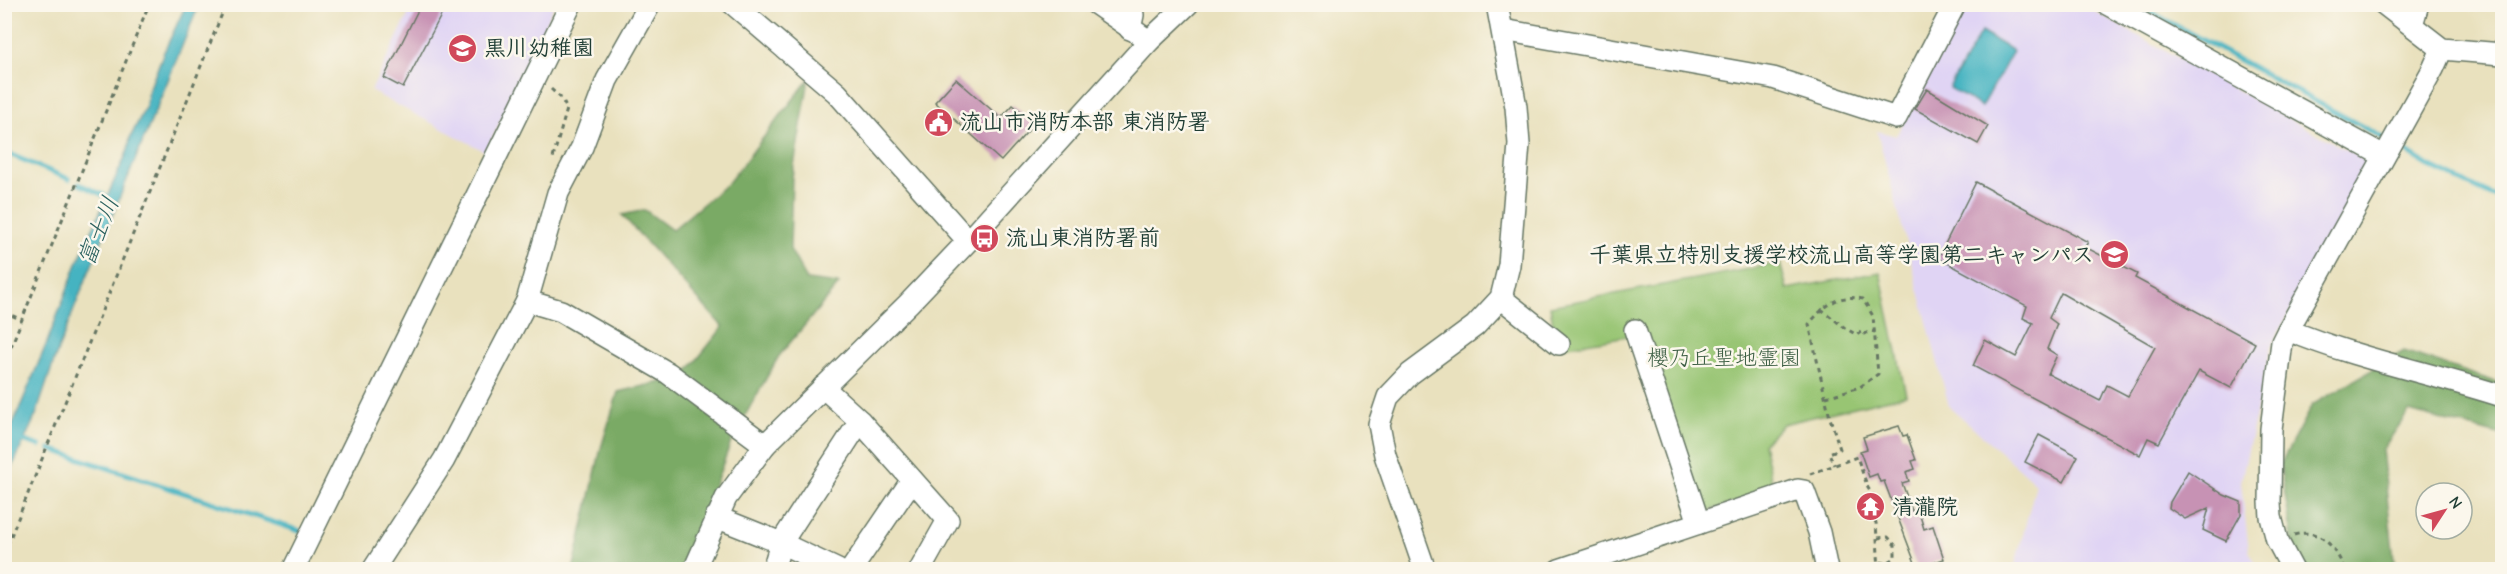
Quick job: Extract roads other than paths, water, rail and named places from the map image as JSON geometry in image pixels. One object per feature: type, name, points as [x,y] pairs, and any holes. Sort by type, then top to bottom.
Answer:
[{"type":"street","points":[[293,570],[571,4]]},
{"type":"street","points":[[373,570],[444,460],[527,301],[558,193],[582,147],[607,80],[650,4]]},
{"type":"street","points":[[733,4],[837,93],[968,241]]},
{"type":"street","points":[[1096,4],[1149,41]]},
{"type":"street","points":[[1130,29],[1133,15],[1131,4]]},
{"type":"street","points":[[694,570],[726,498],[765,445],[909,303],[1149,41],[1188,4]]},
{"type":"street","points":[[1425,570],[1386,455],[1379,424],[1388,397],[1410,374],[1475,326],[1501,298],[1509,265],[1519,144],[1516,107],[1497,4]]},
{"type":"street","points":[[1503,30],[1773,78],[1896,118],[1954,4]]},
{"type":"street","points":[[2107,4],[2390,146]]},
{"type":"street","points":[[2384,4],[2442,49],[2502,54]]},
{"type":"street","points":[[2412,25],[2418,4]]},
{"type":"street","points":[[2293,570],[2277,540],[2271,517],[2271,429],[2283,342],[2442,49]]},
{"type":"street","points":[[1501,298],[1558,344]]},
{"type":"street","points":[[527,301],[561,311],[668,373],[765,445]]},
{"type":"street","points":[[1635,330],[1699,522]]},
{"type":"street","points":[[2288,330],[2333,348],[2444,377],[2502,396]]},
{"type":"street","points":[[823,387],[860,421],[948,520],[921,570]]},
{"type":"street","points":[[773,570],[781,543],[860,421]]},
{"type":"street","points":[[851,570],[912,480]]},
{"type":"street","points":[[1559,570],[1791,492],[1804,492],[1819,532],[1827,570]]},
{"type":"street","points":[[716,517],[781,543],[838,570]]},
{"type":"water","name":"富士川","points":[[186,5],[199,5],[82,289],[36,415],[5,483],[5,443],[78,261],[146,106],[149,90],[163,54]]},
{"type":"water","points":[[1981,32],[2013,51],[1982,107],[1949,88]]},
{"type":"waterway","points":[[2136,4],[2387,140]]},
{"type":"waterway","points":[[2395,145],[2429,166],[2502,200]]},
{"type":"waterway","points":[[4,152],[69,179]]},
{"type":"waterway","name":"富士川","points":[[79,184],[112,199]]},
{"type":"waterway","points":[[19,439],[40,446]]},
{"type":"waterway","points":[[50,449],[300,531]]},
{"type":"place","name":"黒川幼稚園","points":[[463,48]]},
{"type":"place","name":"流山市消防本部 東消防署","points":[[939,122]]},
{"type":"place","name":"流山東消防署前","points":[[985,238]]},
{"type":"place","name":"千葉県立特別支援学校流山高等学園第二キャンパス","points":[[2115,255]]},
{"type":"place","name":"清瀧院","points":[[1871,507]]},
{"type":"park label","name":"櫻乃丘聖地霊園","points":[[1724,358]]}]
